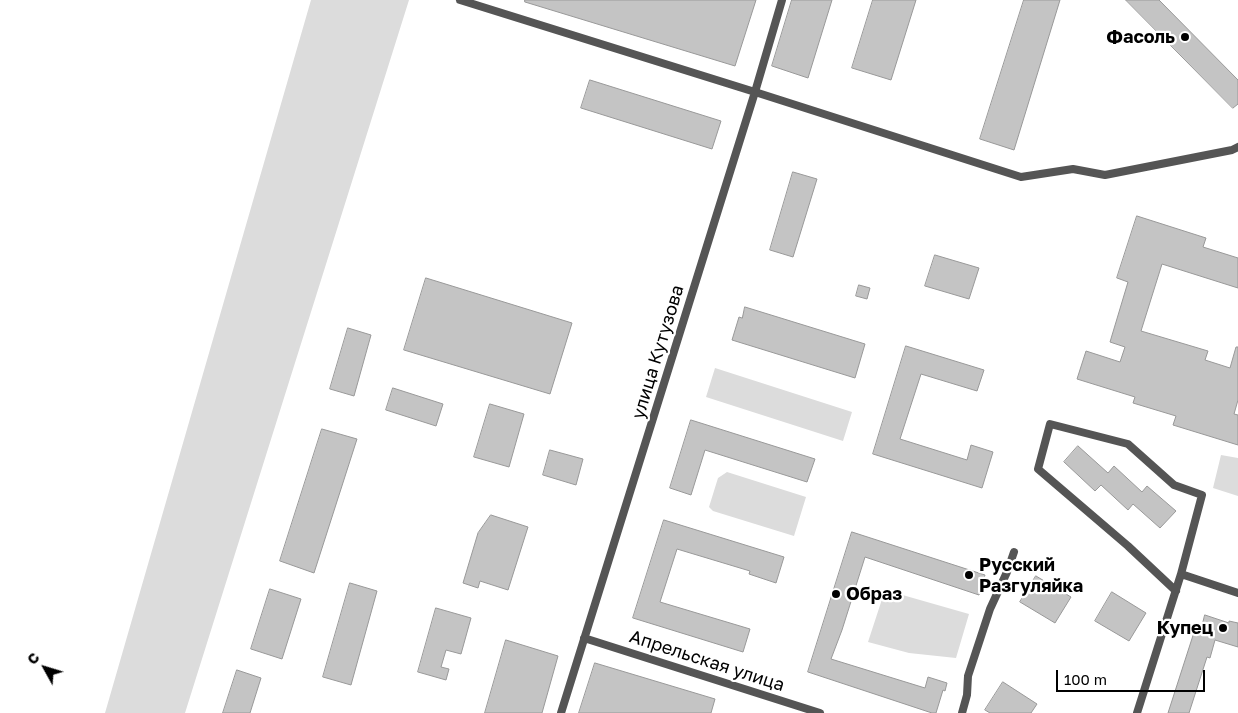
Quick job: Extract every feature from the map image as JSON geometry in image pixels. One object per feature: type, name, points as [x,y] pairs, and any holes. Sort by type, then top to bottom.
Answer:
[{"type":"street","points":[[460,0],[1021,177],[1073,168],[1105,175],[1232,150],[1238,147]]},
{"type":"street","name":"улица Кутузова","points":[[561,713],[782,0]]},
{"type":"street","points":[[1137,713],[1176,591],[1202,495],[1174,486],[1128,444],[1050,424],[1038,469],[1128,546],[1176,591]]},
{"type":"street","points":[[962,713],[967,696],[968,676],[990,610],[1008,572],[1014,552]]},
{"type":"street","points":[[1181,574],[1238,593]]},
{"type":"street","name":"Апрельская улица","points":[[584,638],[820,713]]},
{"type":"shaded area","points":[[311,0],[409,0],[185,713],[105,713]]},
{"type":"shaded area","points":[[715,368],[852,412],[843,441],[706,397]]},
{"type":"shaded area","points":[[1221,455],[1238,458],[1238,496],[1213,488]]},
{"type":"shaded area","points":[[727,472],[806,497],[794,536],[713,511],[709,507],[718,478]]},
{"type":"shaded area","points":[[885,590],[969,614],[956,658],[909,653],[868,642]]},
{"type":"building","points":[[525,0],[756,0],[735,66],[525,2]]},
{"type":"building","points":[[792,0],[832,0],[808,78],[772,66]]},
{"type":"building","points":[[873,0],[916,0],[891,80],[852,68]]},
{"type":"building","points":[[1024,0],[1060,0],[1014,150],[980,139]]},
{"type":"building","points":[[1126,0],[1159,0],[1238,80],[1238,104],[1233,108]]},
{"type":"building","points":[[590,80],[721,121],[712,149],[581,108]]},
{"type":"building","points":[[793,172],[817,179],[793,257],[770,250]]},
{"type":"building","points":[[1137,216],[1206,238],[1203,247],[1238,258],[1238,288],[1162,264],[1141,331],[1208,351],[1205,360],[1230,368],[1236,347],[1238,347],[1238,400],[1234,414],[1238,415],[1238,445],[1173,425],[1176,416],[1133,403],[1135,397],[1077,379],[1086,351],[1120,362],[1125,347],[1110,342],[1128,282],[1117,278]]},
{"type":"building","points":[[935,255],[979,268],[969,299],[925,286]]},
{"type":"building","points":[[426,278],[572,323],[550,394],[404,350]]},
{"type":"building","points":[[859,285],[870,288],[867,299],[856,296]]},
{"type":"building","points":[[745,307],[865,344],[855,378],[732,340],[739,317],[742,318]]},
{"type":"building","points":[[348,328],[371,335],[354,396],[330,389]]},
{"type":"building","points":[[906,346],[984,370],[977,391],[921,374],[900,439],[967,460],[971,445],[993,452],[982,488],[873,454]]},
{"type":"building","points":[[393,388],[443,404],[436,426],[386,410]]},
{"type":"building","points":[[490,404],[524,414],[509,467],[474,457]]},
{"type":"building","points":[[691,420],[815,459],[807,482],[705,450],[691,495],[670,488]]},
{"type":"building","points":[[322,429],[357,439],[314,573],[280,561]]},
{"type":"building","points":[[1078,446],[1108,473],[1114,466],[1142,492],[1147,486],[1176,511],[1160,528],[1133,504],[1128,510],[1101,485],[1095,491],[1064,462]]},
{"type":"building","points":[[550,450],[583,459],[576,485],[543,475]]},
{"type":"building","points":[[491,515],[528,527],[508,590],[480,581],[478,588],[463,583],[478,533]]},
{"type":"building","points":[[664,520],[784,557],[776,583],[749,574],[750,571],[677,549],[660,602],[750,629],[743,652],[633,618]]},
{"type":"building","points":[[852,532],[985,575],[979,595],[865,557],[831,659],[925,688],[928,677],[947,683],[936,713],[808,672]]},
{"type":"building","points":[[1036,576],[1071,597],[1055,623],[1020,602]]},
{"type":"building","points":[[350,583],[377,591],[351,685],[323,677]]},
{"type":"building","points":[[270,589],[301,599],[282,659],[251,649]]},
{"type":"building","points":[[1112,592],[1146,613],[1129,641],[1095,621]]},
{"type":"building","points":[[436,608],[471,618],[461,654],[446,650],[441,667],[449,669],[446,680],[418,672]]},
{"type":"building","points":[[1205,615],[1229,623],[1229,621],[1238,623],[1238,647],[1215,640],[1210,658],[1207,657],[1189,713],[1168,713],[1197,623],[1202,624]]},
{"type":"building","points":[[506,640],[558,656],[542,713],[485,713]]},
{"type":"building","points":[[595,663],[715,699],[711,713],[579,713]]},
{"type":"building","points":[[237,670],[261,678],[250,713],[223,713]]},
{"type":"building","points":[[1003,682],[1037,704],[1031,713],[990,713],[985,710]]},
{"type":"place","name":"Фасоль","points":[[1185,37]]},
{"type":"place","name":"Русский Разгуляйка","points":[[969,575]]},
{"type":"place","name":"Образ","points":[[836,594]]},
{"type":"place","name":"Купец","points":[[1223,628]]}]
